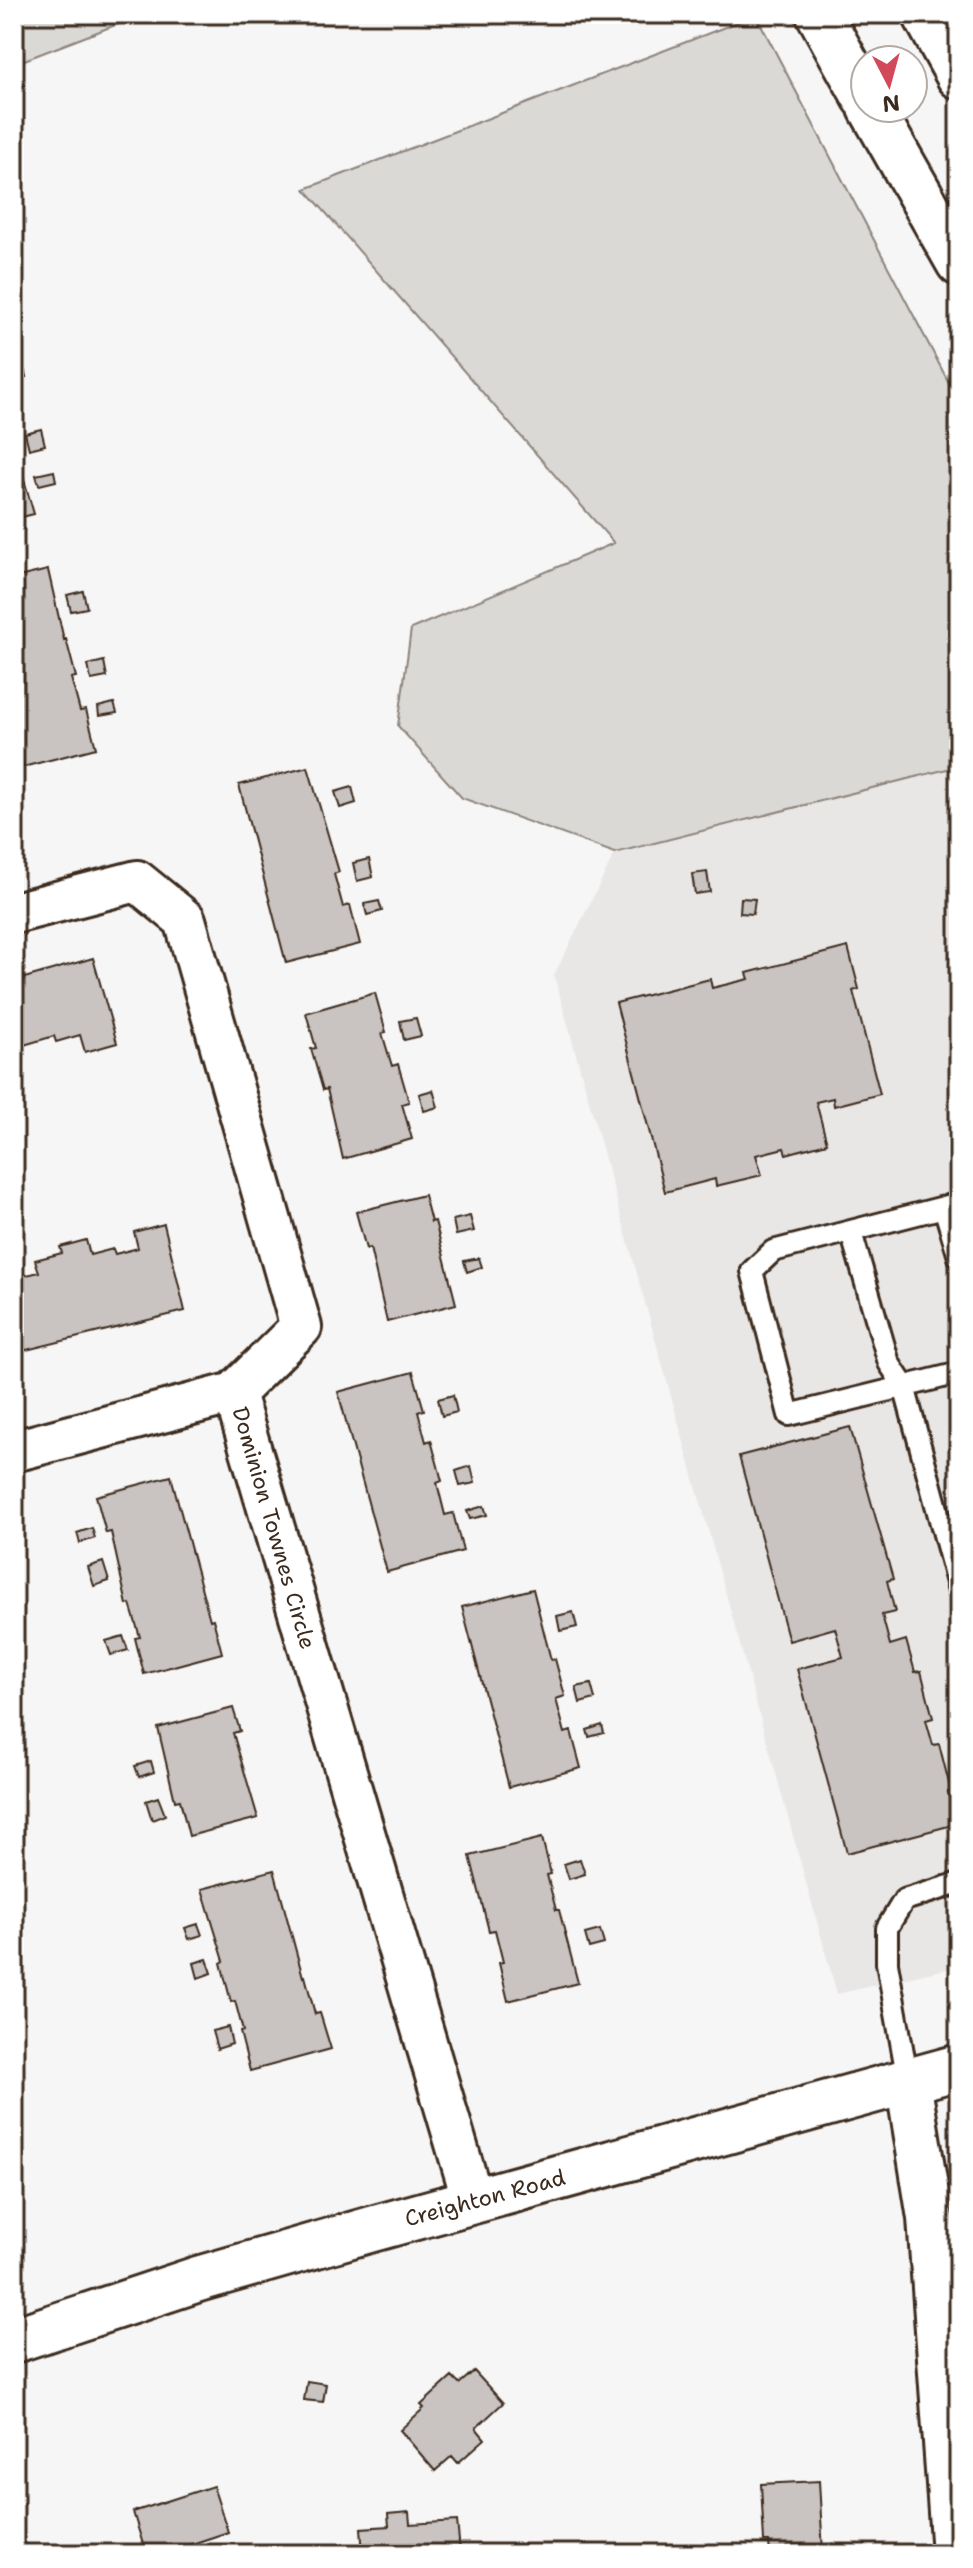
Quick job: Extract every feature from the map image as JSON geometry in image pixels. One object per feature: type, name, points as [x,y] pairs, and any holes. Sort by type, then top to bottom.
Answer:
[{"type":"main road","points":[[819,14],[849,68]]},
{"type":"main road","points":[[925,14],[959,76]]},
{"type":"main road","points":[[880,124],[959,263]]},
{"type":"main road","name":"Creighton Road","points":[[14,2340],[198,2279],[959,2067]]},
{"type":"main road","points":[[908,2081],[930,2218],[954,2554]]},
{"type":"street","name":"Dominion Townes Circle","points":[[14,913],[137,881],[185,920],[301,1327],[234,1393],[473,2201]]},
{"type":"street","points":[[14,1451],[234,1393]]},
{"type":"lane","points":[[959,1257],[952,1205],[773,1251],[752,1271],[789,1415],[959,1373]]},
{"type":"lane","points":[[851,1232],[889,1363],[904,1386],[959,1590]]},
{"type":"lane","points":[[908,2081],[887,1963],[887,1928],[904,1900],[959,1883]]},
{"type":"shaded area","points":[[14,14],[144,14],[14,64]]},
{"type":"shaded area","points":[[756,15],[959,402],[959,766],[615,853],[462,798],[398,726],[411,629],[614,543],[305,189]]},
{"type":"shaded area","points":[[959,766],[959,1966],[837,1994],[554,975],[615,853]]},
{"type":"building","points":[[22,360],[26,377],[14,380],[14,362]]},
{"type":"building","points":[[41,429],[45,445],[29,449],[25,433]]},
{"type":"building","points":[[14,455],[34,514],[14,519]]},
{"type":"building","points":[[54,471],[56,481],[39,485],[36,475]]},
{"type":"building","points":[[48,570],[76,677],[71,678],[80,711],[86,710],[96,748],[23,767],[14,729],[14,578]]},
{"type":"building","points":[[83,591],[87,608],[71,611],[67,595]]},
{"type":"building","points":[[104,661],[107,677],[91,680],[88,665]]},
{"type":"building","points":[[114,703],[117,713],[99,716],[98,707]]},
{"type":"building","points":[[308,767],[339,872],[334,874],[343,907],[350,905],[360,944],[286,963],[239,785]]},
{"type":"building","points":[[352,787],[356,803],[340,808],[335,792]]},
{"type":"building","points":[[369,859],[373,877],[357,881],[353,863]]},
{"type":"building","points":[[707,872],[710,892],[695,894],[692,874]]},
{"type":"building","points":[[741,898],[755,899],[753,914],[740,913]]},
{"type":"building","points":[[379,901],[382,911],[367,915],[364,904]]},
{"type":"building","points":[[848,947],[859,989],[853,991],[880,1094],[834,1106],[833,1098],[816,1102],[827,1143],[786,1154],[784,1148],[756,1155],[762,1175],[716,1186],[715,1179],[665,1192],[616,1003],[710,979],[712,988],[749,979],[747,973]]},
{"type":"building","points":[[93,958],[117,1043],[85,1052],[80,1035],[56,1042],[54,1036],[14,1048],[14,981]]},
{"type":"building","points":[[375,993],[392,1066],[398,1064],[409,1102],[402,1104],[412,1139],[343,1159],[327,1089],[323,1090],[311,1049],[316,1048],[306,1013]]},
{"type":"building","points":[[416,1018],[421,1036],[404,1040],[400,1021]]},
{"type":"building","points":[[433,1090],[438,1107],[424,1111],[419,1094]]},
{"type":"building","points":[[424,1195],[431,1222],[435,1221],[456,1304],[387,1322],[370,1248],[366,1249],[356,1212]]},
{"type":"building","points":[[470,1216],[474,1231],[456,1235],[453,1220]]},
{"type":"building","points":[[164,1224],[185,1311],[14,1353],[14,1278],[39,1272],[35,1260],[62,1253],[60,1247],[86,1240],[90,1255],[113,1249],[115,1254],[138,1248],[134,1232]]},
{"type":"building","points":[[479,1258],[482,1267],[467,1272],[464,1261]]},
{"type":"building","points":[[413,1372],[424,1410],[418,1412],[426,1442],[431,1440],[442,1481],[437,1483],[445,1515],[453,1513],[463,1551],[387,1572],[338,1392]]},
{"type":"building","points":[[453,1395],[457,1412],[442,1416],[438,1399]]},
{"type":"building","points":[[850,1427],[893,1579],[887,1581],[895,1612],[882,1615],[890,1645],[906,1640],[915,1672],[921,1671],[933,1718],[926,1720],[933,1745],[939,1744],[956,1824],[847,1853],[797,1669],[843,1657],[835,1628],[789,1641],[739,1456]]},
{"type":"building","points":[[471,1466],[475,1483],[460,1486],[456,1471]]},
{"type":"building","points":[[171,1476],[222,1653],[144,1674],[135,1638],[140,1637],[130,1604],[127,1605],[111,1532],[106,1533],[96,1496]]},
{"type":"building","points":[[484,1506],[487,1515],[470,1519],[467,1511]]},
{"type":"building","points":[[92,1528],[95,1538],[80,1543],[77,1533]]},
{"type":"building","points":[[103,1562],[109,1581],[94,1586],[88,1567]]},
{"type":"building","points":[[533,1589],[551,1660],[555,1659],[565,1696],[556,1699],[565,1733],[571,1731],[581,1768],[509,1787],[462,1607]]},
{"type":"building","points":[[573,1612],[577,1627],[560,1631],[557,1616]]},
{"type":"building","points":[[123,1636],[128,1650],[111,1655],[106,1641]]},
{"type":"building","points":[[591,1684],[595,1699],[580,1703],[576,1687]]},
{"type":"building","points":[[233,1708],[240,1731],[233,1733],[258,1818],[189,1836],[180,1800],[175,1801],[158,1728]]},
{"type":"building","points":[[602,1725],[604,1733],[589,1737],[587,1730]]},
{"type":"building","points":[[151,1761],[154,1772],[139,1777],[135,1766]]},
{"type":"building","points":[[158,1797],[165,1815],[152,1820],[146,1801]]},
{"type":"building","points":[[542,1838],[551,1874],[547,1875],[578,1983],[508,2001],[495,1930],[489,1931],[470,1856]]},
{"type":"building","points":[[580,1859],[585,1874],[569,1879],[564,1864]]},
{"type":"building","points":[[274,1870],[303,1977],[315,2014],[320,2013],[331,2049],[250,2071],[240,2032],[243,2031],[235,2001],[231,2002],[221,1963],[224,1961],[202,1889]]},
{"type":"building","points":[[198,1924],[202,1935],[189,1939],[185,1928]]},
{"type":"building","points":[[600,1930],[604,1944],[589,1948],[585,1934]]},
{"type":"building","points":[[207,1959],[212,1973],[198,1978],[194,1963]]},
{"type":"building","points":[[228,2027],[232,2044],[217,2049],[212,2031]]},
{"type":"building","points":[[474,2371],[503,2403],[476,2428],[485,2439],[458,2463],[452,2456],[435,2471],[400,2430],[424,2408],[421,2405],[452,2377],[459,2384]]},
{"type":"building","points":[[307,2381],[326,2384],[323,2402],[304,2400]]},
{"type":"building","points":[[819,2481],[823,2553],[770,2554],[769,2542],[764,2542],[761,2484]]},
{"type":"building","points":[[213,2486],[228,2532],[162,2554],[146,2554],[133,2512]]},
{"type":"building","points":[[409,2512],[410,2524],[457,2521],[460,2551],[363,2554],[361,2528],[389,2526],[388,2514]]}]
